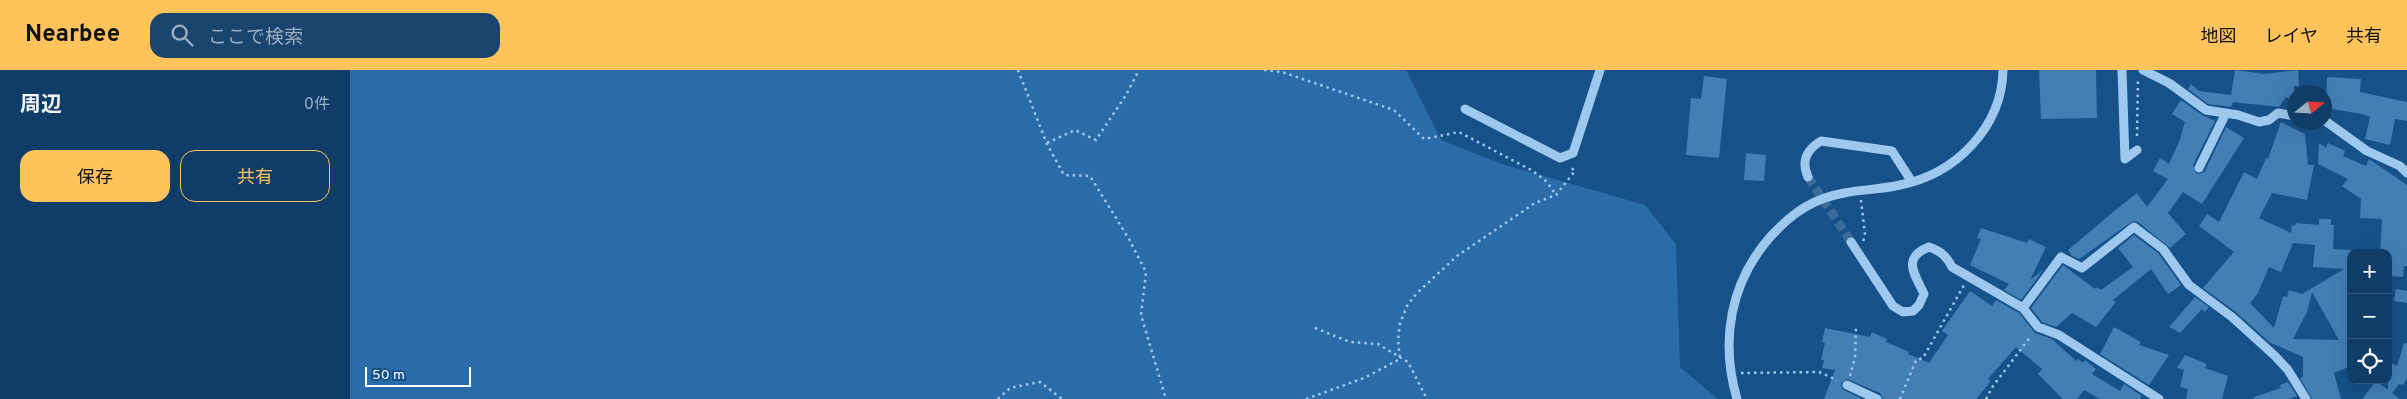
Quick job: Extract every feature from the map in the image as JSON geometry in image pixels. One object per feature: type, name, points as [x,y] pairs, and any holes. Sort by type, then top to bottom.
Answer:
[{"type":"street","points":[[1465,110],[1560,158],[1573,153],[1600,70]]},
{"type":"street","points":[[1737,399],[1730,374],[1728,338],[1733,308],[1743,276],[1758,251],[1781,225],[1801,209],[1822,199],[1859,189],[1912,182],[1953,162],[1987,127],[2003,90],[2003,70]]},
{"type":"street","points":[[2122,70],[2125,159],[2137,150]]},
{"type":"street","points":[[2143,70],[2169,83],[2206,110],[2259,122],[2269,120],[2278,113],[2287,115]]},
{"type":"street","points":[[2199,168],[2226,113]]},
{"type":"street","points":[[2332,126],[2367,151],[2400,166],[2407,173]]},
{"type":"street","points":[[1808,177],[1804,166],[1806,155],[1811,147],[1821,141],[1892,151],[1912,182]]},
{"type":"street","points":[[2023,308],[2061,257],[2082,268],[2134,226],[2163,249],[2189,285],[2232,317],[2275,356],[2288,370],[2306,399]]},
{"type":"street","points":[[1851,242],[1893,306],[1903,312],[1913,311],[1919,305],[1924,294],[1913,274],[1912,263],[1921,250],[1929,247],[1937,249],[1947,257],[1952,267],[2023,308],[2038,327],[2059,335],[2159,399]]},
{"type":"street","points":[[1847,385],[1877,399]]},
{"type":"path","points":[[1018,70],[1047,144],[1064,175],[1090,176],[1130,239],[1146,272],[1140,315],[1166,399]]},
{"type":"path","points":[[1047,144],[1074,130],[1096,140],[1126,95],[1139,70]]},
{"type":"path","points":[[1264,70],[1282,72],[1394,110],[1424,139],[1459,132],[1533,171],[1547,182],[1556,195]]},
{"type":"path","points":[[2137,150],[2138,70]]},
{"type":"path","points":[[1400,359],[1398,340],[1400,323],[1407,306],[1416,294],[1458,256],[1535,203],[1556,195],[1575,171]]},
{"type":"path","points":[[1859,189],[1865,235],[1860,256]]},
{"type":"path","points":[[1900,399],[1916,360],[1923,358],[1968,276]]},
{"type":"path","points":[[1730,374],[1749,372],[1819,372],[1847,385],[1855,358],[1856,327]]},
{"type":"path","points":[[1986,399],[1993,386],[2038,327]]},
{"type":"path","points":[[1315,328],[1350,342],[1378,344],[1400,359],[1408,362],[1427,399]]},
{"type":"path","points":[[1306,399],[1364,378],[1400,359]]},
{"type":"path","points":[[998,399],[1010,388],[1040,382],[1062,399]]},
{"type":"shaded area","points":[[350,70],[1406,70],[1441,140],[1502,164],[1645,205],[1676,244],[1680,367],[1718,399],[350,399]]},
{"type":"building","points":[[2039,70],[2096,70],[2097,118],[2041,119]]},
{"type":"building","points":[[2235,70],[2265,74],[2298,70],[2299,85],[2287,85],[2287,98],[2279,107],[2233,102],[2231,107],[2208,104],[2188,89],[2191,84],[2199,91],[2231,95]]},
{"type":"building","points":[[1704,76],[1727,79],[1719,158],[1686,155],[1691,98],[1701,99]]},
{"type":"building","points":[[2327,77],[2361,79],[2360,92],[2407,102],[2407,121],[2395,119],[2390,145],[2365,139],[2370,117],[2332,109],[2332,85],[2327,85]]},
{"type":"building","points":[[2181,100],[2202,115],[2215,121],[2193,165],[2196,173],[2200,174],[2205,171],[2226,127],[2244,138],[2202,204],[2183,192],[2168,213],[2186,234],[2170,248],[2138,222],[2133,221],[2079,259],[2072,256],[2068,250],[2137,193],[2147,207],[2168,179],[2153,171],[2160,158],[2169,164],[2179,142],[2185,122],[2172,114]]},
{"type":"building","points":[[2281,122],[2287,125],[2287,130],[2297,130],[2305,134],[2308,165],[2314,165],[2307,200],[2272,193],[2259,218],[2291,233],[2292,225],[2295,226],[2296,223],[2319,225],[2319,219],[2331,219],[2331,225],[2334,225],[2333,249],[2347,250],[2347,368],[2334,373],[2341,399],[2312,399],[2300,378],[2303,377],[2303,357],[2269,342],[2236,312],[2203,288],[2234,252],[2199,226],[2207,214],[2219,222],[2244,172],[2257,179],[2266,158],[2268,159]],"holes":[[[2293,243],[2315,245],[2313,267],[2344,269],[2302,294],[2289,290],[2287,297],[2283,296],[2274,328],[2250,303],[2258,293],[2269,267],[2281,272]],[[2312,292],[2339,340],[2293,339],[2307,312]]]},
{"type":"building","points":[[2319,143],[2326,148],[2328,143],[2345,151],[2343,156],[2366,166],[2369,159],[2407,185],[2407,266],[2404,266],[2403,277],[2392,276],[2392,249],[2380,249],[2382,219],[2360,218],[2361,199],[2342,186],[2348,179],[2318,164]]},
{"type":"building","points":[[1746,153],[1766,155],[1764,181],[1744,180]]},
{"type":"building","points":[[1981,228],[2027,243],[2029,239],[2046,247],[2030,280],[2044,269],[2021,300],[2004,290],[2009,284],[1970,265],[1981,239],[1977,238]]},
{"type":"building","points":[[2134,235],[2158,253],[2181,285],[2168,294],[2151,269],[2113,300],[2116,302],[2096,327],[2072,313],[2056,327],[2042,322],[2031,308],[2063,265],[2095,289],[2096,287],[2101,290],[2133,267],[2118,248]]},
{"type":"building","points":[[2396,289],[2407,291],[2407,303],[2394,301]]},
{"type":"building","points":[[1970,291],[1992,306],[1996,300],[2019,313],[2035,333],[2052,339],[2076,361],[2078,359],[2083,363],[2085,360],[2096,369],[2092,374],[2120,391],[2124,384],[2142,396],[2140,399],[2100,399],[2084,390],[2077,399],[2063,399],[2038,374],[2042,369],[2016,347],[1988,379],[1991,381],[1976,399],[1883,399],[1880,393],[1847,379],[1841,383],[1842,389],[1862,399],[1824,399],[1835,370],[1822,368],[1824,360],[1821,360],[1825,343],[1822,342],[1825,328],[1870,337],[1872,332],[1887,339],[1886,342],[1909,352],[1908,354],[1929,363],[1948,335],[1942,331]]},
{"type":"building","points":[[2195,297],[2209,307],[2205,312],[2202,309],[2180,333],[2169,327]]},
{"type":"building","points":[[2114,327],[2141,342],[2139,345],[2169,355],[2149,385],[2100,354]]},
{"type":"building","points":[[2404,343],[2407,343],[2407,378],[2403,385],[2399,384],[2392,393],[2400,399],[2362,399],[2374,384],[2380,384],[2388,390],[2388,384],[2392,384],[2392,363],[2397,366]]},
{"type":"building","points":[[2185,355],[2207,364],[2205,368],[2228,376],[2222,399],[2186,399],[2188,389],[2180,387],[2184,370],[2177,368]]},
{"type":"building","points":[[2288,382],[2297,396],[2288,399],[2254,399],[2254,397],[2281,388],[2280,385]]},
{"type":"tunnel","points":[[1808,177],[1851,242]]}]
